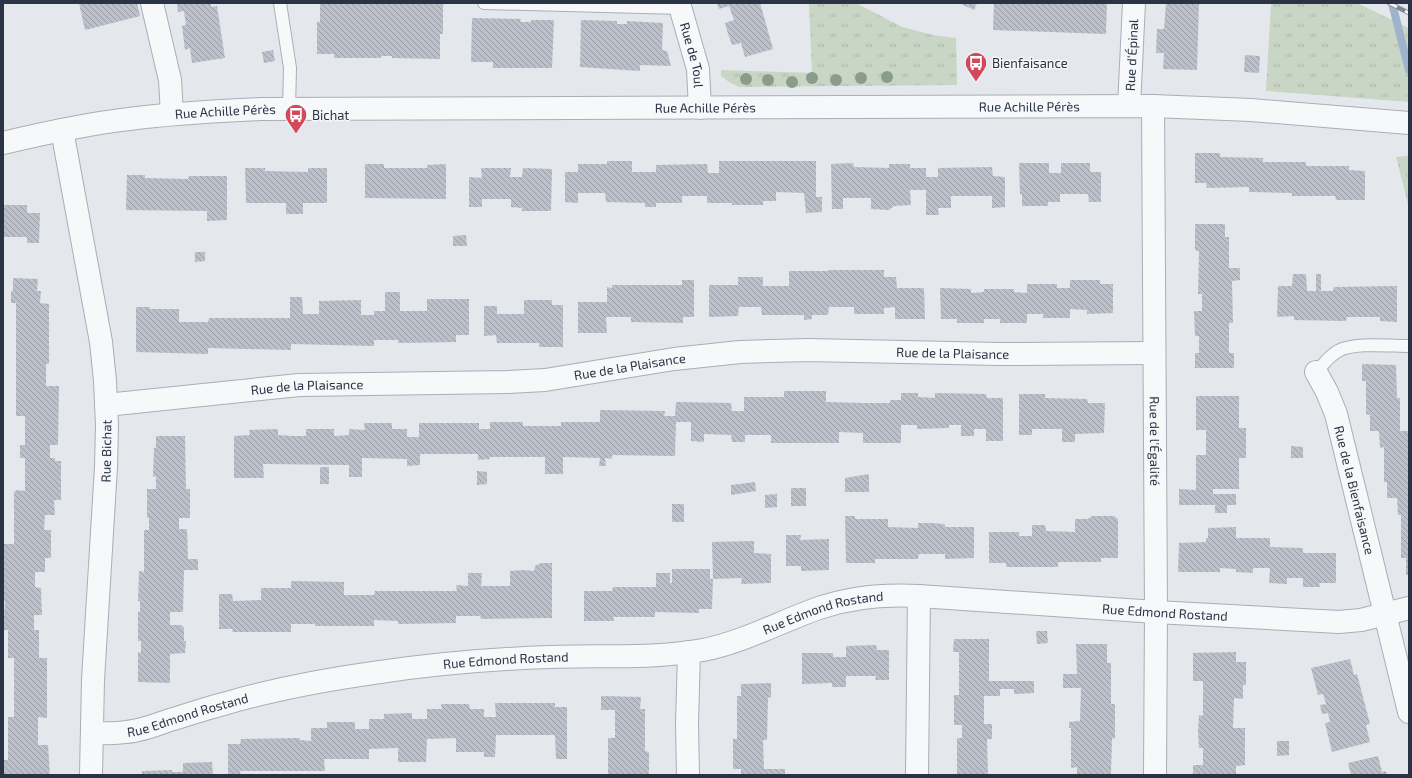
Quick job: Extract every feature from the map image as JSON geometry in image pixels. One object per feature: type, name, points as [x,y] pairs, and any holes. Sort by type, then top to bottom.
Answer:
[{"type":"street","points":[[152,3],[170,80],[172,114]]},
{"type":"street","name":"Rue d'Épinal","points":[[1129,106],[1134,3]]},
{"type":"street","name":"Rue de Toul","points":[[680,5],[698,69],[700,108]]},
{"type":"street","name":"Rue Achille Pérès","points":[[3,143],[62,130],[128,119],[229,110],[289,109],[1153,106],[1251,110],[1399,122]]},
{"type":"street","name":"Rue de l'Égalité","points":[[1153,106],[1156,612],[1155,775]]},
{"type":"street","name":"Rue Bichat","points":[[62,130],[101,342],[106,405],[106,467],[94,663],[91,775]]},
{"type":"street","name":"Rue de la Plaisance","points":[[106,405],[299,385],[508,382],[545,380],[674,359],[740,352],[814,350],[1022,354],[1154,353]]},
{"type":"street","name":"Rue de la Bienfaisance","points":[[1316,372],[1327,392],[1336,414],[1409,712]]},
{"type":"street","name":"Rue Edmond Rostand","points":[[92,733],[115,733],[138,730],[249,697],[375,672],[495,660],[550,657],[656,656],[709,649],[728,644],[816,609],[846,601],[880,595],[919,596],[1156,612],[1339,622],[1361,620],[1409,608]]},
{"type":"street","points":[[917,775],[919,596]]},
{"type":"street","points":[[688,775],[687,724],[689,652]]},
{"type":"lane","points":[[280,3],[290,68],[289,109]]},
{"type":"lane","points":[[484,3],[680,5]]},
{"type":"lane","name":"Rue de la Bienfaisance","points":[[1316,372],[1332,355],[1339,350],[1357,345],[1409,346]]},
{"type":"green space","points":[[809,3],[856,3],[902,27],[933,35],[956,38],[957,85],[739,87],[721,76],[721,70],[812,73]]},
{"type":"green space","points":[[1271,3],[1357,3],[1409,28],[1409,102],[1266,91]]},
{"type":"green space","points":[[1409,156],[1409,208],[1396,157]]},
{"type":"building","points":[[79,3],[137,3],[140,16],[85,30]]},
{"type":"building","points":[[177,3],[211,3],[211,7],[217,6],[225,58],[192,63],[190,48],[185,50],[182,26],[186,25],[184,11],[178,12]]},
{"type":"building","points":[[320,3],[443,3],[443,34],[440,34],[440,59],[392,58],[392,56],[381,56],[381,58],[334,58],[334,54],[317,54],[317,22],[320,22]]},
{"type":"building","points":[[717,3],[760,3],[773,49],[745,57],[741,43],[732,45],[728,34],[725,23],[734,20],[729,6],[719,9]]},
{"type":"building","points":[[959,3],[977,3],[974,10]]},
{"type":"building","points":[[994,3],[1107,3],[1106,34],[993,30]]},
{"type":"building","points":[[1166,3],[1199,3],[1197,70],[1163,69],[1164,53],[1156,53],[1157,29],[1164,29]]},
{"type":"building","points":[[472,18],[521,19],[520,22],[531,22],[531,20],[554,20],[552,68],[493,68],[493,62],[471,62]]},
{"type":"building","points":[[581,20],[617,21],[617,24],[627,24],[627,21],[663,23],[662,50],[667,51],[671,66],[640,65],[640,71],[580,67]]},
{"type":"building","points":[[273,50],[275,61],[264,63],[262,52]]},
{"type":"building","points":[[1245,55],[1260,56],[1259,73],[1244,72]]},
{"type":"building","points":[[1195,153],[1220,153],[1220,157],[1263,158],[1263,162],[1306,162],[1306,166],[1349,166],[1349,170],[1365,171],[1365,200],[1336,200],[1335,196],[1292,196],[1292,193],[1249,192],[1249,187],[1207,188],[1206,183],[1195,183]]},
{"type":"building","points":[[607,161],[632,161],[632,172],[656,172],[656,165],[707,164],[708,173],[719,173],[719,161],[816,161],[816,197],[822,197],[822,212],[806,213],[804,193],[776,192],[776,201],[763,201],[763,205],[707,203],[707,196],[682,196],[682,203],[656,203],[656,207],[645,207],[645,203],[606,202],[605,193],[578,193],[578,203],[565,202],[565,172],[578,172],[578,164],[607,164]]},
{"type":"building","points":[[853,163],[854,167],[889,168],[889,164],[910,164],[910,168],[926,168],[926,177],[938,177],[938,168],[992,167],[993,176],[1005,177],[1005,207],[992,208],[992,196],[951,196],[951,208],[938,208],[939,215],[926,215],[926,190],[910,190],[911,205],[894,206],[889,210],[871,209],[871,198],[843,198],[843,209],[832,209],[831,164]]},
{"type":"building","points":[[1019,163],[1049,163],[1049,173],[1061,173],[1061,163],[1090,163],[1090,172],[1101,172],[1101,202],[1089,202],[1088,194],[1060,194],[1060,202],[1048,202],[1048,206],[1022,206]]},
{"type":"building","points":[[365,164],[384,164],[384,168],[427,168],[427,165],[446,164],[446,199],[365,198]]},
{"type":"building","points":[[245,168],[265,168],[265,171],[308,172],[308,168],[327,168],[327,203],[303,203],[303,214],[286,214],[286,203],[246,203]]},
{"type":"building","points":[[481,168],[511,168],[510,177],[522,177],[523,168],[552,169],[551,211],[522,211],[522,208],[511,207],[511,199],[482,199],[482,207],[469,207],[469,177],[482,178]]},
{"type":"building","points":[[127,175],[145,175],[145,178],[188,179],[189,176],[227,176],[227,220],[207,221],[207,211],[126,210]]},
{"type":"building","points":[[3,205],[27,205],[27,213],[40,213],[39,243],[27,243],[27,237],[3,237]]},
{"type":"building","points":[[1195,224],[1225,224],[1225,237],[1229,237],[1229,268],[1240,268],[1240,280],[1232,281],[1233,323],[1229,323],[1229,353],[1234,353],[1234,368],[1195,368],[1195,353],[1199,353],[1199,336],[1195,336],[1194,311],[1202,311],[1202,294],[1198,294],[1199,251],[1195,250]]},
{"type":"building","points":[[466,235],[467,246],[453,246],[453,236]]},
{"type":"building","points":[[195,252],[205,252],[205,261],[195,262]]},
{"type":"building","points":[[828,270],[884,270],[884,277],[896,277],[897,288],[924,288],[925,319],[895,319],[895,307],[884,308],[884,314],[854,314],[854,307],[829,307],[828,315],[812,315],[812,319],[804,320],[804,315],[762,315],[761,307],[739,307],[738,316],[709,317],[709,285],[738,285],[738,277],[763,277],[763,286],[789,286],[789,271],[829,271]]},
{"type":"building","points":[[1293,274],[1306,274],[1307,291],[1316,291],[1316,274],[1321,274],[1321,291],[1333,291],[1334,287],[1397,286],[1397,322],[1380,321],[1380,317],[1347,317],[1346,321],[1294,320],[1294,316],[1277,317],[1278,286],[1292,286]]},
{"type":"building","points":[[13,278],[38,279],[37,291],[41,291],[40,303],[49,304],[49,364],[46,364],[46,386],[59,386],[58,445],[50,445],[50,458],[55,458],[55,461],[61,461],[61,500],[54,500],[55,515],[45,515],[44,530],[51,530],[51,558],[45,558],[45,572],[35,572],[35,587],[41,588],[42,615],[34,615],[34,630],[39,630],[39,658],[47,658],[47,718],[38,717],[38,745],[48,745],[50,775],[3,775],[3,760],[8,760],[8,717],[14,717],[14,658],[8,658],[8,630],[3,630],[5,601],[3,601],[3,544],[14,544],[14,492],[17,490],[25,491],[25,458],[20,458],[20,445],[25,445],[25,416],[16,416],[16,303],[11,303]]},
{"type":"building","points":[[682,280],[694,280],[694,317],[683,317],[683,323],[631,322],[631,317],[606,317],[607,333],[578,333],[578,302],[607,302],[607,287],[612,288],[612,285],[682,285]]},
{"type":"building","points":[[1070,280],[1100,280],[1100,284],[1113,284],[1113,313],[1087,314],[1087,310],[1070,309],[1070,318],[1043,318],[1043,314],[1027,314],[1027,323],[1000,323],[1000,319],[984,319],[984,323],[957,323],[957,319],[941,319],[940,288],[971,289],[971,293],[984,292],[984,289],[1014,289],[1014,292],[1027,293],[1027,284],[1057,284],[1057,288],[1070,288]]},
{"type":"building","points":[[385,292],[400,292],[400,311],[427,311],[427,299],[469,299],[469,335],[456,335],[456,342],[398,343],[398,340],[374,340],[374,346],[291,344],[291,350],[208,348],[208,354],[136,352],[136,307],[150,307],[150,309],[179,309],[179,322],[208,322],[209,318],[290,318],[290,297],[302,297],[303,314],[319,314],[319,301],[361,300],[361,315],[374,315],[374,311],[385,311]]},
{"type":"building","points":[[524,300],[552,300],[552,305],[563,305],[563,347],[539,347],[539,343],[497,343],[496,335],[484,336],[484,306],[497,306],[497,314],[524,314]]},
{"type":"building","points":[[1362,364],[1396,365],[1397,398],[1400,398],[1400,431],[1409,431],[1409,575],[1406,575],[1406,558],[1401,558],[1401,515],[1398,515],[1397,498],[1387,498],[1387,482],[1384,482],[1384,447],[1380,448],[1379,431],[1370,431],[1370,415],[1366,414],[1366,381],[1362,381]]},
{"type":"building","points":[[784,391],[826,391],[826,402],[863,403],[890,403],[890,400],[901,400],[901,393],[918,393],[918,397],[935,398],[935,393],[986,394],[987,398],[1003,398],[1003,441],[986,441],[986,429],[974,429],[974,436],[961,436],[961,425],[949,425],[949,428],[917,429],[917,425],[901,425],[901,443],[863,443],[863,433],[839,432],[839,443],[771,443],[771,435],[745,435],[745,442],[732,442],[731,435],[704,434],[704,442],[691,441],[691,422],[676,422],[675,456],[612,455],[612,459],[605,458],[606,466],[599,466],[600,458],[563,457],[563,474],[545,474],[545,457],[490,457],[490,459],[478,460],[478,454],[420,454],[420,465],[407,466],[407,459],[362,458],[362,477],[349,477],[349,465],[263,464],[264,478],[234,478],[234,436],[250,435],[249,430],[278,429],[278,435],[306,436],[306,429],[334,429],[334,436],[349,435],[349,429],[365,430],[364,423],[392,423],[392,429],[407,429],[407,437],[419,437],[419,423],[479,423],[479,429],[490,429],[490,422],[523,422],[523,426],[561,426],[561,422],[600,422],[600,410],[665,411],[664,416],[675,416],[676,402],[731,403],[732,411],[744,411],[744,397],[784,397]]},
{"type":"building","points":[[1019,394],[1045,394],[1045,398],[1087,399],[1088,403],[1105,403],[1104,433],[1075,434],[1075,442],[1062,442],[1062,429],[1032,429],[1032,435],[1019,435]]},
{"type":"building","points":[[1196,396],[1239,396],[1239,428],[1246,428],[1246,458],[1239,458],[1239,489],[1213,489],[1213,494],[1236,494],[1236,505],[1227,505],[1227,513],[1215,513],[1215,505],[1179,505],[1179,489],[1196,490],[1196,455],[1206,455],[1206,430],[1196,430]]},
{"type":"building","points":[[156,436],[185,436],[186,489],[190,489],[190,518],[179,518],[179,529],[187,529],[188,559],[198,559],[198,570],[184,570],[183,612],[170,612],[170,625],[181,625],[184,628],[184,641],[186,641],[185,653],[170,654],[170,683],[138,682],[138,652],[141,653],[141,641],[138,641],[138,612],[140,612],[140,601],[138,601],[139,571],[144,572],[144,530],[149,530],[149,518],[147,518],[147,489],[156,489],[156,476],[153,477]]},
{"type":"building","points":[[1291,446],[1303,447],[1303,458],[1291,458]]},
{"type":"building","points":[[320,467],[329,467],[329,484],[320,484]]},
{"type":"building","points":[[477,471],[487,472],[487,484],[477,485]]},
{"type":"building","points":[[869,474],[869,492],[845,492],[845,478]]},
{"type":"building","points":[[755,482],[756,491],[731,495],[731,485]]},
{"type":"building","points":[[791,488],[806,488],[806,506],[791,506]]},
{"type":"building","points":[[777,494],[777,507],[765,508],[765,495]]},
{"type":"building","points":[[672,504],[684,504],[684,522],[672,522]]},
{"type":"building","points":[[845,516],[855,516],[855,519],[888,519],[888,527],[918,528],[918,523],[931,523],[944,524],[946,527],[974,527],[974,558],[945,559],[945,554],[919,554],[918,559],[875,559],[875,563],[846,563]]},
{"type":"building","points":[[1092,516],[1114,516],[1118,519],[1118,558],[1101,558],[1101,562],[1058,562],[1058,567],[1006,567],[1006,563],[989,563],[989,532],[1019,532],[1019,536],[1032,536],[1032,525],[1045,525],[1046,531],[1075,532],[1075,519],[1088,519]]},
{"type":"building","points":[[1236,527],[1236,538],[1270,538],[1270,547],[1303,548],[1303,553],[1336,553],[1336,583],[1319,583],[1320,587],[1303,587],[1303,578],[1287,578],[1287,584],[1269,583],[1270,568],[1253,568],[1253,573],[1236,572],[1236,569],[1220,568],[1220,572],[1178,572],[1179,543],[1206,542],[1206,538],[1208,538],[1208,528]]},
{"type":"building","points":[[786,535],[801,535],[800,540],[829,539],[829,570],[801,571],[801,566],[786,566]]},
{"type":"building","points":[[754,541],[754,553],[771,554],[771,583],[741,584],[742,578],[713,579],[712,542]]},
{"type":"building","points":[[541,563],[552,563],[552,618],[481,619],[480,616],[456,616],[456,623],[398,624],[398,621],[374,620],[374,626],[315,626],[315,624],[291,624],[291,632],[232,632],[233,629],[219,629],[219,594],[232,594],[233,601],[261,600],[261,588],[291,588],[291,581],[344,582],[344,595],[374,595],[375,591],[457,591],[456,585],[468,586],[468,573],[482,573],[481,586],[510,586],[510,571],[534,571],[535,566]]},
{"type":"building","points":[[672,569],[710,569],[710,579],[713,579],[712,609],[699,609],[699,613],[655,612],[655,617],[613,617],[614,621],[584,621],[584,591],[612,591],[613,587],[656,587],[656,573],[670,573],[670,583],[672,583]]},
{"type":"building","points":[[1036,631],[1047,631],[1048,643],[1037,644]]},
{"type":"building","points":[[954,639],[989,639],[989,681],[1034,681],[1034,693],[1014,694],[1014,689],[1000,689],[1000,696],[984,696],[984,724],[992,724],[992,739],[987,739],[988,775],[957,775],[957,738],[962,738],[962,725],[954,725],[954,695],[959,695],[959,652],[953,652]]},
{"type":"building","points":[[1076,644],[1107,644],[1107,663],[1111,663],[1111,704],[1115,704],[1115,739],[1112,738],[1111,775],[1077,775],[1077,767],[1071,768],[1071,728],[1069,728],[1069,722],[1080,721],[1081,688],[1063,688],[1063,674],[1077,674]]},
{"type":"building","points":[[876,645],[877,650],[889,650],[889,680],[875,680],[876,676],[846,676],[846,687],[832,687],[832,683],[802,684],[802,653],[833,653],[833,657],[846,657],[846,646]]},
{"type":"building","points":[[1236,652],[1236,662],[1246,662],[1246,685],[1243,685],[1243,699],[1234,698],[1233,728],[1245,728],[1245,765],[1236,766],[1236,775],[1193,775],[1193,765],[1203,765],[1203,748],[1199,748],[1198,732],[1199,715],[1203,716],[1203,681],[1193,681],[1193,653]]},
{"type":"building","points":[[1350,659],[1354,675],[1357,674],[1370,724],[1366,725],[1370,742],[1332,752],[1325,723],[1330,722],[1328,713],[1322,714],[1320,705],[1326,704],[1323,694],[1318,695],[1311,668]]},
{"type":"building","points":[[771,683],[771,698],[768,697],[767,740],[763,740],[764,769],[785,769],[785,775],[741,775],[741,769],[733,769],[733,739],[737,739],[737,696],[741,696],[741,684]]},
{"type":"building","points":[[601,696],[641,697],[640,709],[645,709],[645,751],[649,752],[649,775],[608,775],[608,738],[615,738],[615,710],[601,710]]},
{"type":"building","points":[[495,703],[555,703],[555,707],[567,707],[567,759],[556,759],[555,735],[496,735],[495,757],[484,757],[484,752],[456,752],[456,738],[427,739],[426,762],[398,762],[398,748],[369,749],[369,759],[324,759],[325,771],[240,771],[241,775],[228,775],[228,744],[240,744],[241,739],[300,738],[300,740],[311,741],[311,728],[327,728],[327,722],[355,722],[355,729],[369,729],[369,719],[384,719],[384,714],[412,713],[412,719],[427,719],[427,709],[442,709],[441,704],[469,704],[470,709],[484,709],[484,717],[496,717]]},
{"type":"building","points":[[1277,741],[1289,741],[1289,755],[1277,756]]},
{"type":"building","points":[[1378,756],[1382,772],[1386,771],[1387,775],[1351,775],[1348,763]]},
{"type":"building","points":[[212,762],[213,775],[142,775],[142,771],[172,770],[172,772],[183,772],[183,763]]},
{"type":"waterway","points":[[1392,3],[1409,70]]},
{"type":"railway","points":[[1389,3],[1409,13]]},
{"type":"place","name":"Bienfaisance","points":[[976,82]]},
{"type":"place","name":"Bichat","points":[[296,134]]}]
